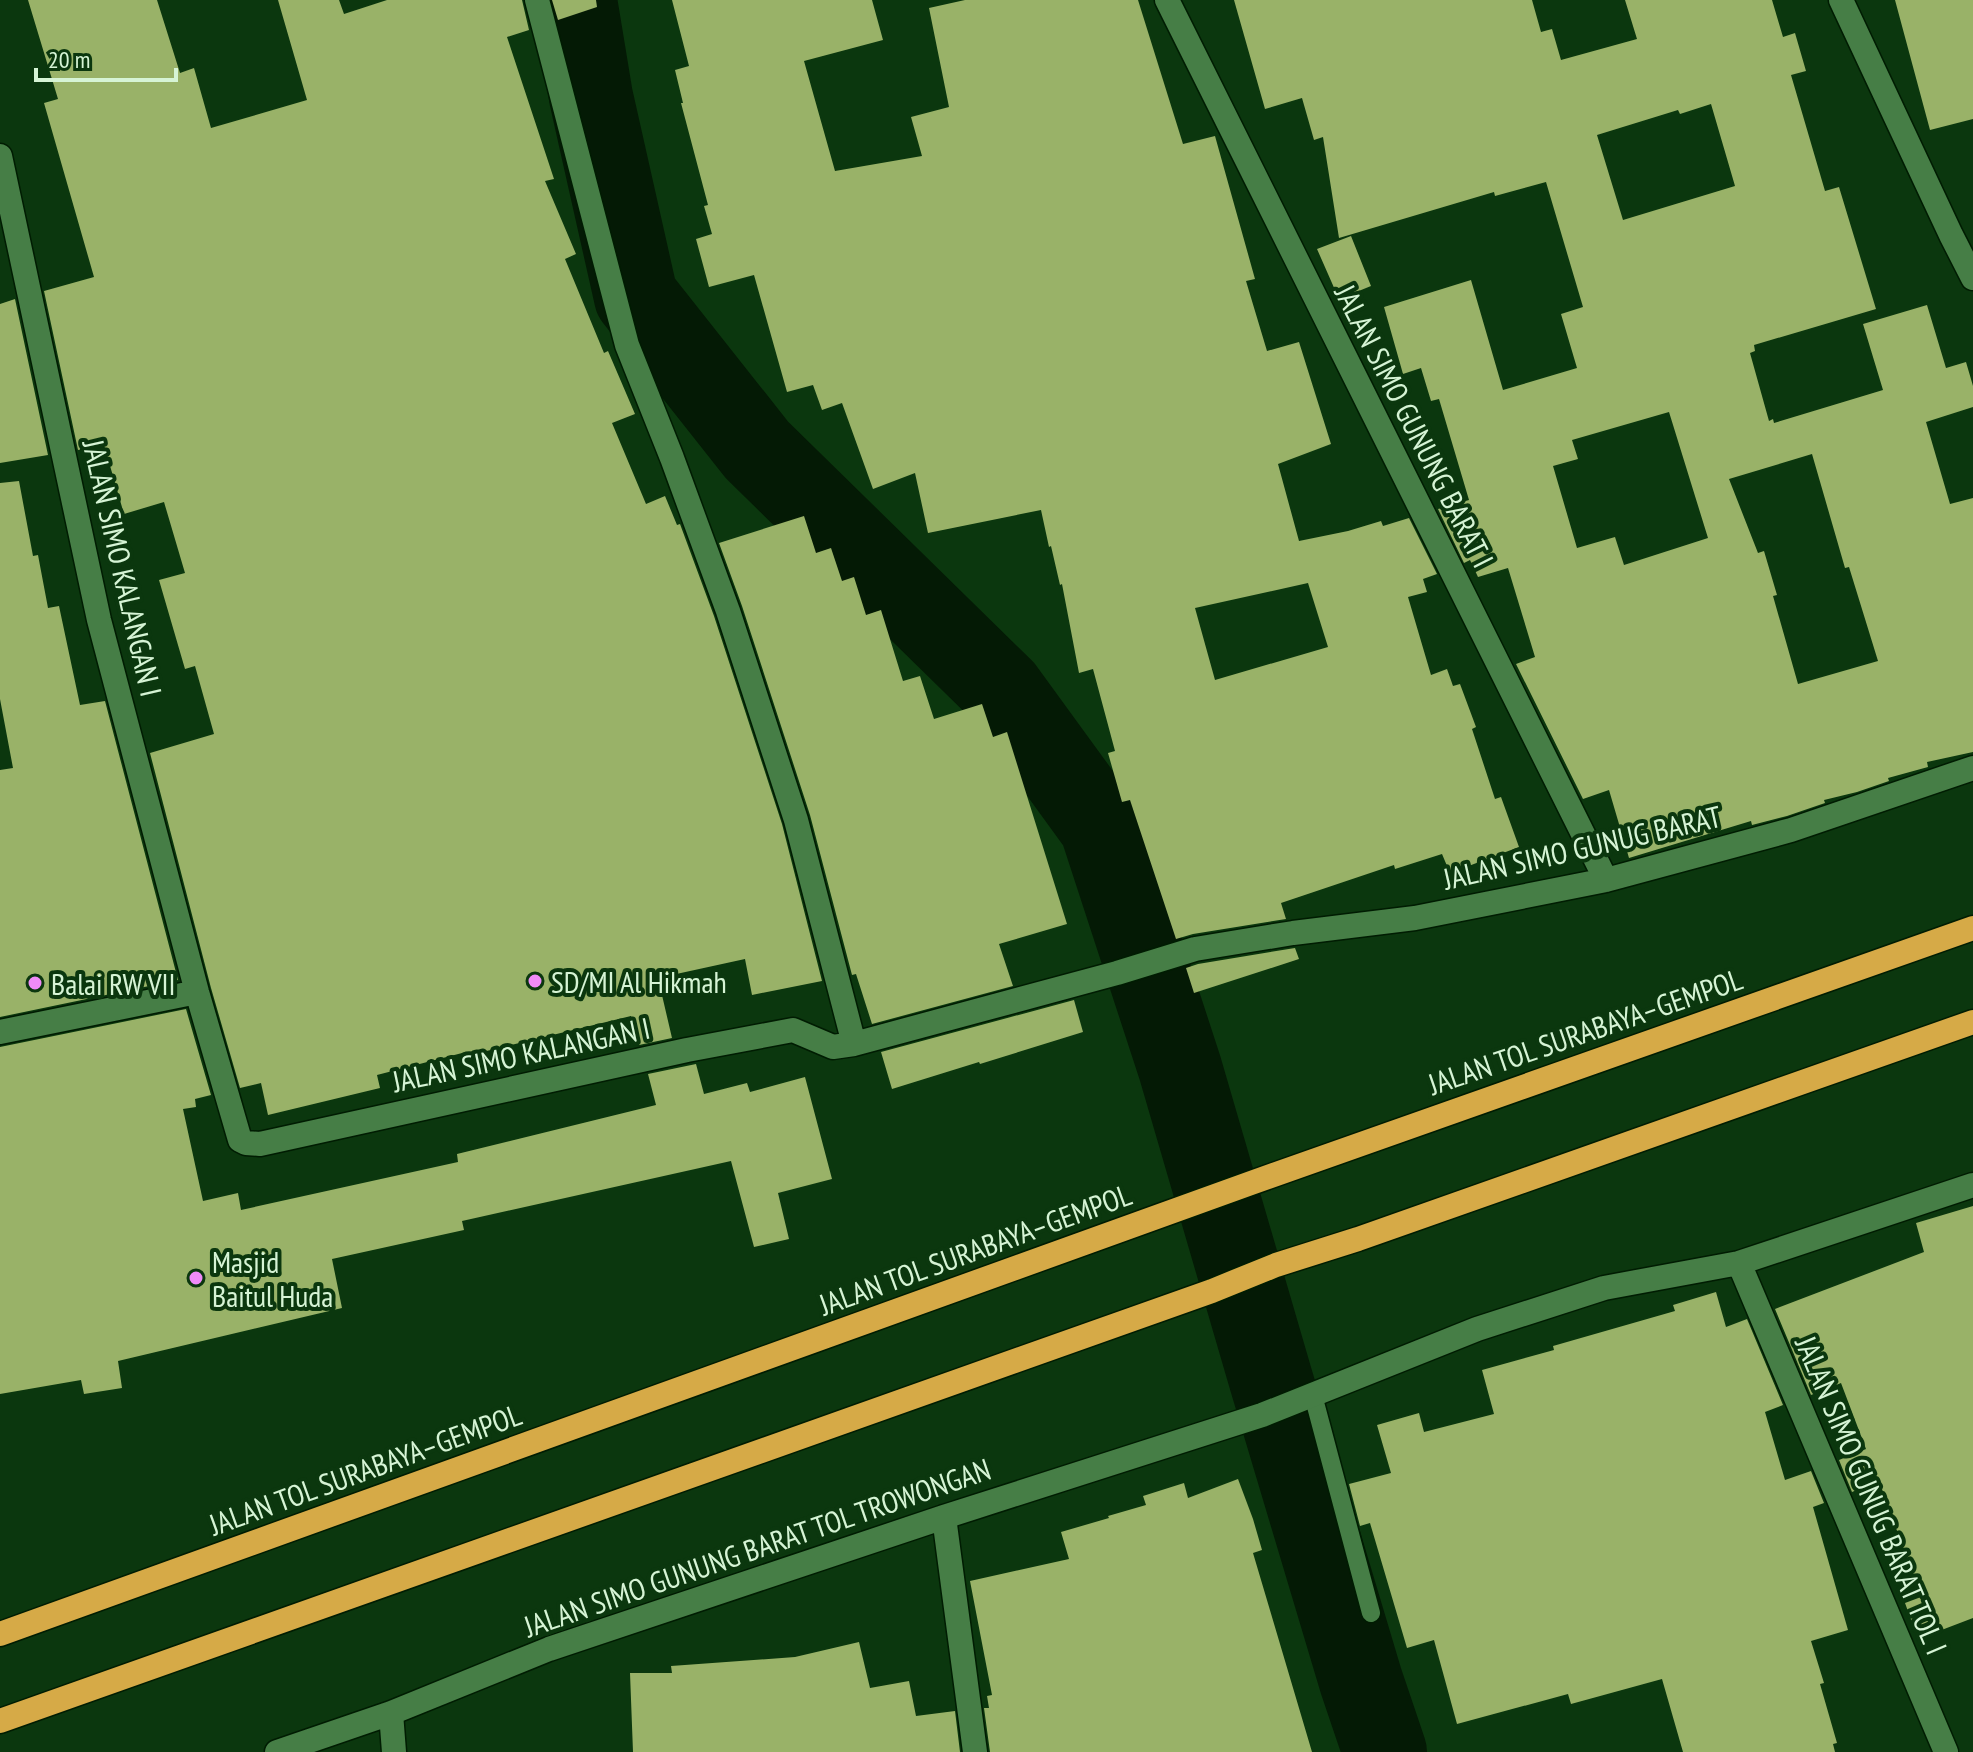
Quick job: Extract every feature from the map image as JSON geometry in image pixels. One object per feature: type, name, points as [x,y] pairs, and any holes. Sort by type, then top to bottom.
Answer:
[{"type":"highway","name":"JALAN TOL SURABAYA–GEMPOL","points":[[0,1634],[1251,1183],[1973,928]]},
{"type":"highway","points":[[0,1721],[1212,1291],[1276,1265],[1373,1234],[1973,1022]]},
{"type":"street","points":[[537,0],[627,345],[728,611],[796,820],[854,1044]]},
{"type":"street","name":"JALAN SIMO GUNUNG BARAT I","points":[[1167,0],[1606,880]]},
{"type":"street","points":[[1841,0],[1973,278]]},
{"type":"street","name":"JALAN SIMO KALANGAN I","points":[[0,156],[99,620],[197,992],[240,1140],[260,1144],[687,1050],[793,1030],[833,1047],[854,1044],[1195,949]]},
{"type":"street","name":"JALAN SIMO GUNUG BARAT","points":[[1195,949],[1415,918],[1606,880],[1791,830],[1973,768]]},
{"type":"street","points":[[0,1032],[197,992]]},
{"type":"street","name":"JALAN SIMO GUNUNG BARAT TOL TROWONGAN","points":[[277,1752],[391,1713],[549,1649],[1262,1415],[1477,1329],[1604,1288],[1739,1263],[1973,1185]]},
{"type":"street","name":"JALAN SIMO GUNUG BARAT TOL I","points":[[1739,1263],[1946,1752]]},
{"type":"street","points":[[944,1517],[975,1752]]},
{"type":"street","points":[[391,1713],[394,1752]]},
{"type":"lane","points":[[1310,1396],[1371,1613]]},
{"type":"building","points":[[28,0],[157,0],[180,73],[194,68],[211,128],[307,100],[278,0],[339,0],[344,14],[387,0],[522,0],[529,30],[507,37],[554,179],[545,181],[576,254],[565,259],[604,353],[608,351],[635,414],[612,423],[646,504],[665,496],[677,525],[680,524],[714,616],[782,824],[822,981],[752,995],[745,959],[658,978],[672,1038],[639,1045],[631,1016],[377,1075],[380,1088],[268,1115],[261,1083],[240,1088],[150,753],[214,734],[195,666],[185,669],[159,580],[185,573],[164,502],[124,514],[104,445],[78,450],[44,291],[94,277],[44,103],[58,99]]},
{"type":"building","points":[[552,0],[596,0],[597,7],[558,20]]},
{"type":"building","points":[[672,0],[872,0],[883,40],[804,61],[835,171],[922,156],[911,117],[949,107],[929,8],[965,0],[1138,0],[1183,144],[1215,136],[1255,279],[1246,281],[1267,351],[1299,342],[1331,444],[1278,464],[1299,541],[1381,521],[1383,526],[1409,518],[1437,574],[1423,579],[1427,592],[1408,597],[1431,675],[1447,669],[1453,686],[1460,684],[1476,727],[1472,729],[1495,799],[1501,797],[1519,847],[1450,873],[1442,854],[1395,869],[1394,865],[1281,903],[1286,919],[1176,939],[1130,800],[1122,802],[1108,753],[1115,751],[1093,669],[1079,673],[1062,584],[1049,547],[1041,510],[928,533],[915,473],[873,489],[842,403],[822,410],[813,385],[787,392],[754,275],[709,287],[696,239],[712,234],[704,206],[708,205],[675,70],[689,66]],"holes":[[[1308,583],[1328,647],[1215,680],[1195,608]]]},
{"type":"building","points":[[1234,0],[1532,0],[1541,32],[1552,29],[1561,60],[1637,39],[1625,0],[1772,0],[1783,37],[1795,33],[1806,71],[1791,75],[1825,191],[1839,187],[1876,309],[1754,345],[1755,351],[1750,353],[1769,421],[1773,419],[1774,423],[1883,390],[1863,324],[1927,305],[1946,368],[1966,362],[1973,386],[1973,407],[1926,422],[1950,504],[1973,498],[1973,752],[1927,762],[1928,767],[1824,800],[1825,803],[1787,816],[1752,825],[1751,821],[1629,858],[1609,790],[1583,799],[1516,664],[1535,657],[1508,568],[1478,577],[1470,560],[1464,563],[1438,509],[1469,500],[1439,399],[1431,401],[1421,368],[1403,374],[1384,307],[1471,280],[1503,390],[1577,368],[1561,314],[1583,307],[1546,182],[1495,196],[1494,192],[1339,238],[1323,137],[1314,140],[1302,98],[1265,109]],"holes":[[[1711,104],[1735,186],[1623,220],[1597,135],[1678,110],[1680,114]],[[1669,412],[1708,538],[1624,565],[1615,537],[1577,548],[1553,466],[1578,459],[1572,440]],[[1812,454],[1845,568],[1849,567],[1878,661],[1798,684],[1773,596],[1777,595],[1764,551],[1758,553],[1729,479]]]},
{"type":"building","points":[[1895,0],[1973,0],[1973,119],[1930,130]]},
{"type":"building","points":[[1351,236],[1371,286],[1339,299],[1317,249]]},
{"type":"building","points":[[15,299],[48,455],[0,463],[0,304]]},
{"type":"building","points":[[19,481],[33,556],[38,555],[48,608],[59,606],[80,705],[105,701],[178,980],[0,1017],[0,770],[13,768],[0,699],[0,483]]},
{"type":"building","points":[[804,516],[816,553],[831,548],[842,581],[854,577],[866,615],[881,610],[903,681],[920,676],[934,719],[982,704],[993,737],[1007,732],[1067,924],[999,944],[1013,986],[872,1024],[856,974],[852,975],[810,815],[719,543]]},
{"type":"building","points":[[1295,948],[1299,959],[1194,993],[1186,968],[1198,964]]},
{"type":"building","points":[[1074,1000],[1083,1032],[892,1089],[881,1052]]},
{"type":"building","points":[[186,1009],[211,1095],[195,1099],[196,1107],[183,1109],[203,1201],[238,1193],[241,1210],[458,1162],[457,1154],[656,1105],[648,1074],[696,1064],[704,1094],[747,1083],[750,1092],[805,1077],[832,1179],[778,1193],[789,1239],[754,1247],[731,1161],[462,1221],[464,1230],[332,1259],[342,1308],[118,1361],[122,1388],[84,1394],[81,1380],[0,1394],[0,1047]]},
{"type":"building","points":[[1973,1206],[1973,1618],[1918,1639],[1905,1603],[1921,1597],[1879,1481],[1852,1492],[1839,1460],[1866,1449],[1841,1383],[1811,1395],[1775,1309],[1924,1252],[1916,1223]]},
{"type":"building","points":[[1716,1292],[1726,1327],[1747,1319],[1783,1405],[1765,1412],[1785,1480],[1811,1471],[1824,1503],[1813,1507],[1848,1630],[1811,1641],[1837,1743],[1833,1744],[1835,1752],[1683,1752],[1662,1679],[1571,1704],[1568,1694],[1457,1724],[1434,1640],[1407,1648],[1370,1523],[1360,1526],[1349,1484],[1391,1473],[1377,1425],[1419,1413],[1424,1432],[1494,1414],[1482,1370],[1675,1311],[1673,1305]]},
{"type":"building","points":[[1238,1479],[1262,1550],[1253,1553],[1312,1752],[990,1752],[984,1708],[989,1708],[987,1696],[992,1695],[970,1581],[1069,1559],[1061,1532],[1146,1505],[1143,1496],[1184,1483],[1188,1498]]},
{"type":"building","points":[[859,1642],[870,1688],[909,1681],[916,1716],[955,1711],[960,1752],[633,1752],[630,1673],[672,1673],[671,1666],[795,1657]]},
{"type":"waterway","points":[[575,0],[591,97],[636,297],[757,450],[1002,690],[1101,826],[1180,1068],[1361,1681],[1385,1752]]},
{"type":"place","name":"SD/MI Al Hikmah","points":[[535,981]]},
{"type":"place","name":"Balai RW VII","points":[[35,983]]},
{"type":"place","name":"Masjid Baitul Huda","points":[[196,1278]]}]
